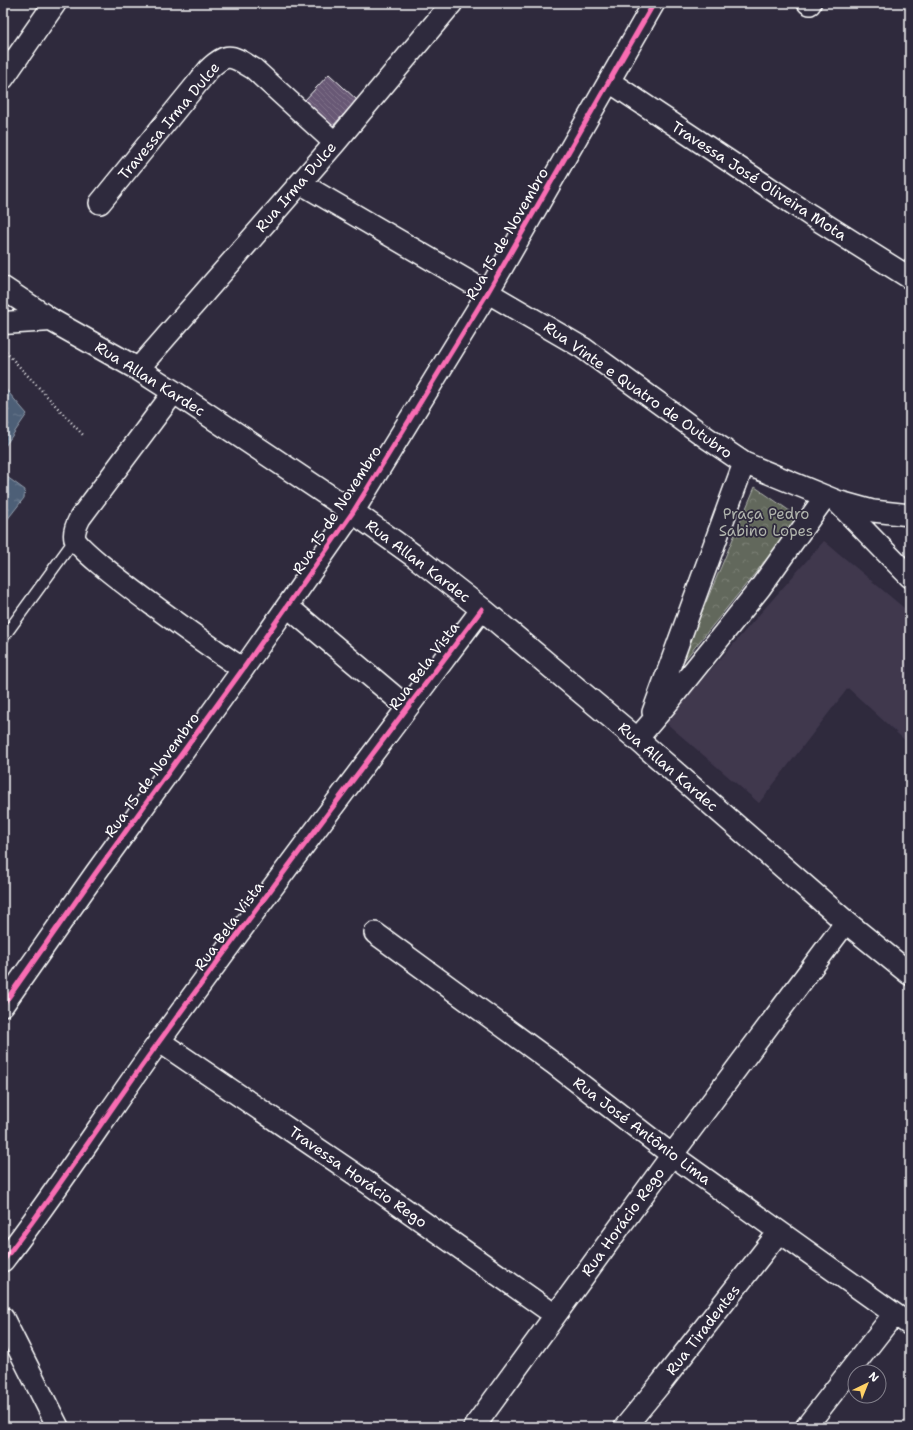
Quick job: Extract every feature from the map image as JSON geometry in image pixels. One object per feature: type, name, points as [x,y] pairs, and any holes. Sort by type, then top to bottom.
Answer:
[{"type":"main road","points":[[3,78],[52,4]]},
{"type":"main road","name":"Rua Allan Kardec","points":[[3,288],[51,320],[138,369],[174,392],[353,512],[413,555],[642,733],[846,922],[910,974]]},
{"type":"main road","points":[[3,323],[51,320]]},
{"type":"street","name":"Rua Irma Dulce","points":[[138,369],[335,143],[452,3]]},
{"type":"street","name":"Rua 15 de Novembro","points":[[3,1005],[353,512],[488,292],[654,3]]},
{"type":"street","name":"Travessa Irma Dulce","points":[[100,203],[209,70],[220,59],[229,57],[254,69],[335,143]]},
{"type":"street","name":"Travessa José Oliveira Mota","points":[[610,82],[910,278]]},
{"type":"street","name":"Rua Vinte e Quatro de Outubro","points":[[300,183],[583,348],[744,463],[831,499],[873,510],[910,515]]},
{"type":"street","points":[[174,392],[80,518],[75,528],[75,539],[83,550],[125,584],[243,669]]},
{"type":"street","points":[[642,733],[744,463]]},
{"type":"street","name":"Rua Vinte e Quatro de Outubro","points":[[831,499],[910,577]]},
{"type":"street","points":[[642,733],[831,499]]},
{"type":"street","points":[[287,606],[407,707]]},
{"type":"street","name":"Rua Bela Vista","points":[[3,1261],[70,1171],[159,1041],[314,831],[482,609]]},
{"type":"street","name":"Rua Horácio Rego","points":[[474,1427],[672,1155],[846,922]]},
{"type":"street","name":"Rua José Antônio Lima","points":[[375,934],[553,1063],[672,1155],[902,1320]]},
{"type":"street","name":"Travessa Horácio Rego","points":[[159,1041],[368,1183],[556,1315]]},
{"type":"street","name":"Rua Tiradentes","points":[[625,1427],[779,1232]]},
{"type":"street","points":[[3,1318],[50,1424]]},
{"type":"street","points":[[806,1427],[902,1320]]},
{"type":"lane","points":[[3,638],[75,539]]},
{"type":"path","points":[[3,349],[83,435]]},
{"type":"shaded area","points":[[824,541],[910,613],[910,745],[848,688],[759,803],[665,722]]},
{"type":"green space","name":"Praça Pedro Sabino Lopes","points":[[755,487],[800,518],[678,668]]},
{"type":"water","points":[[3,386],[27,414],[3,449]]},
{"type":"water","points":[[3,474],[25,490],[24,498],[3,525]]},
{"type":"building","points":[[329,74],[357,100],[332,127],[304,101]]},
{"type":"cycle path","points":[[3,1005],[353,512],[488,292],[654,3]]},
{"type":"cycle path","points":[[3,1261],[44,1206],[141,1067],[320,823],[482,609]]}]
